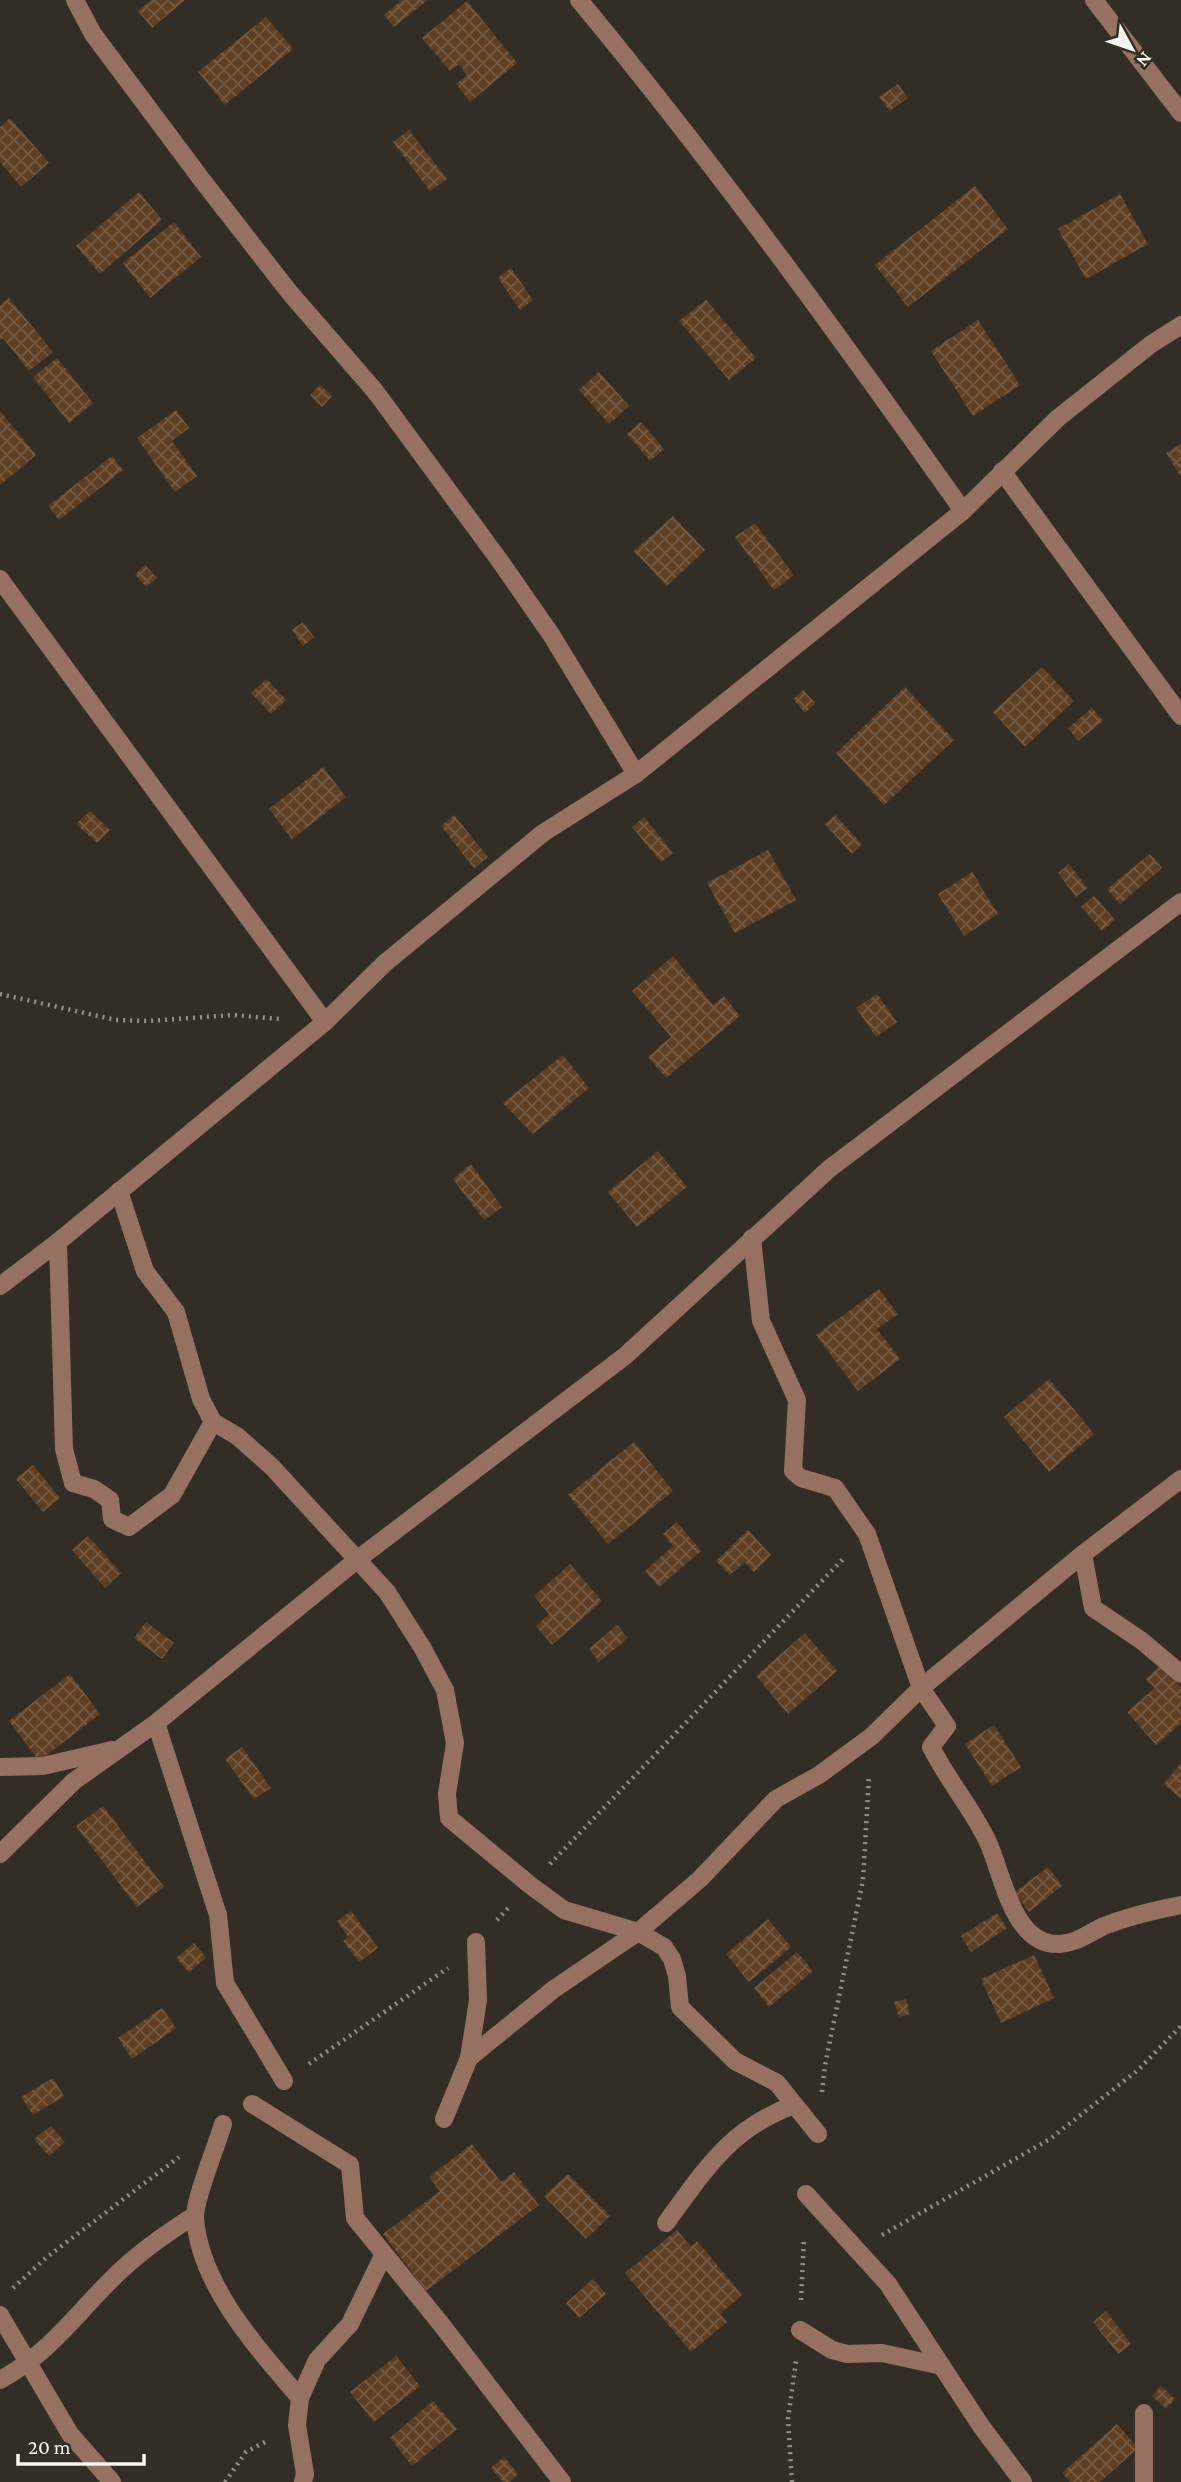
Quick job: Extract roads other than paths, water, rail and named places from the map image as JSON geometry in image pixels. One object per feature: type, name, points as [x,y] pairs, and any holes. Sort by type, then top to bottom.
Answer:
[{"type":"street","points":[[75,0],[93,34],[202,180],[290,293],[375,391],[500,561],[552,636],[636,774]]},
{"type":"street","points":[[579,0],[635,68],[831,326],[963,511]]},
{"type":"street","points":[[1094,0],[1181,113]]},
{"type":"street","points":[[3,1278],[58,1242],[326,1022],[385,963],[542,833],[636,774],[963,511],[1058,418],[1150,345],[1181,325]]},
{"type":"street","points":[[1002,471],[1181,716]]},
{"type":"street","points":[[0,579],[326,1022]]},
{"type":"street","points":[[0,1854],[74,1781],[156,1723],[358,1559],[625,1356],[829,1169],[1181,902]]},
{"type":"street","points":[[119,1191],[145,1271],[176,1312],[201,1399],[213,1422],[237,1436],[272,1467],[387,1592],[445,1690],[456,1743],[447,1794],[449,1818],[564,1910],[638,1931],[664,1947],[672,1959],[680,2007],[735,2061],[777,2083],[818,2134]]},
{"type":"street","points":[[752,1238],[761,1321],[797,1400],[793,1471],[801,1478],[835,1488],[867,1534],[920,1688],[947,1726],[931,1747],[943,1771],[988,1840],[1008,1903],[1038,1940],[1058,1944],[1080,1940],[1103,1927],[1181,1905]]},
{"type":"street","points":[[58,1242],[64,1448],[73,1483],[94,1489],[110,1500],[112,1519],[129,1527],[172,1495],[213,1422]]},
{"type":"street","points":[[470,2058],[554,1989],[638,1931],[700,1879],[776,1799],[819,1775],[872,1737],[920,1688],[1083,1553],[1181,1479]]},
{"type":"street","points":[[1083,1553],[1093,1608],[1142,1640],[1181,1674]]},
{"type":"street","points":[[156,1723],[218,1915],[225,1983],[284,2081]]},
{"type":"street","points":[[0,1767],[43,1766],[122,1747]]},
{"type":"street","points":[[444,2119],[470,2058],[478,2000],[476,1942]]},
{"type":"street","points":[[252,2104],[349,2165],[355,2218],[383,2256],[441,2324],[562,2482]]},
{"type":"street","points":[[666,2223],[716,2158],[744,2129],[794,2105]]},
{"type":"street","points":[[223,2124],[195,2215],[214,2279],[269,2362],[300,2398]]},
{"type":"street","points":[[806,2194],[888,2284],[1023,2482]]},
{"type":"street","points":[[0,2380],[29,2364],[110,2280],[153,2242],[195,2215]]},
{"type":"street","points":[[303,2482],[297,2425],[300,2398],[317,2360],[350,2324],[383,2256]]},
{"type":"street","points":[[0,2315],[70,2434],[112,2482]]},
{"type":"street","points":[[800,2330],[839,2352],[882,2353],[942,2366]]},
{"type":"street","points":[[1144,2413],[1144,2482]]}]
